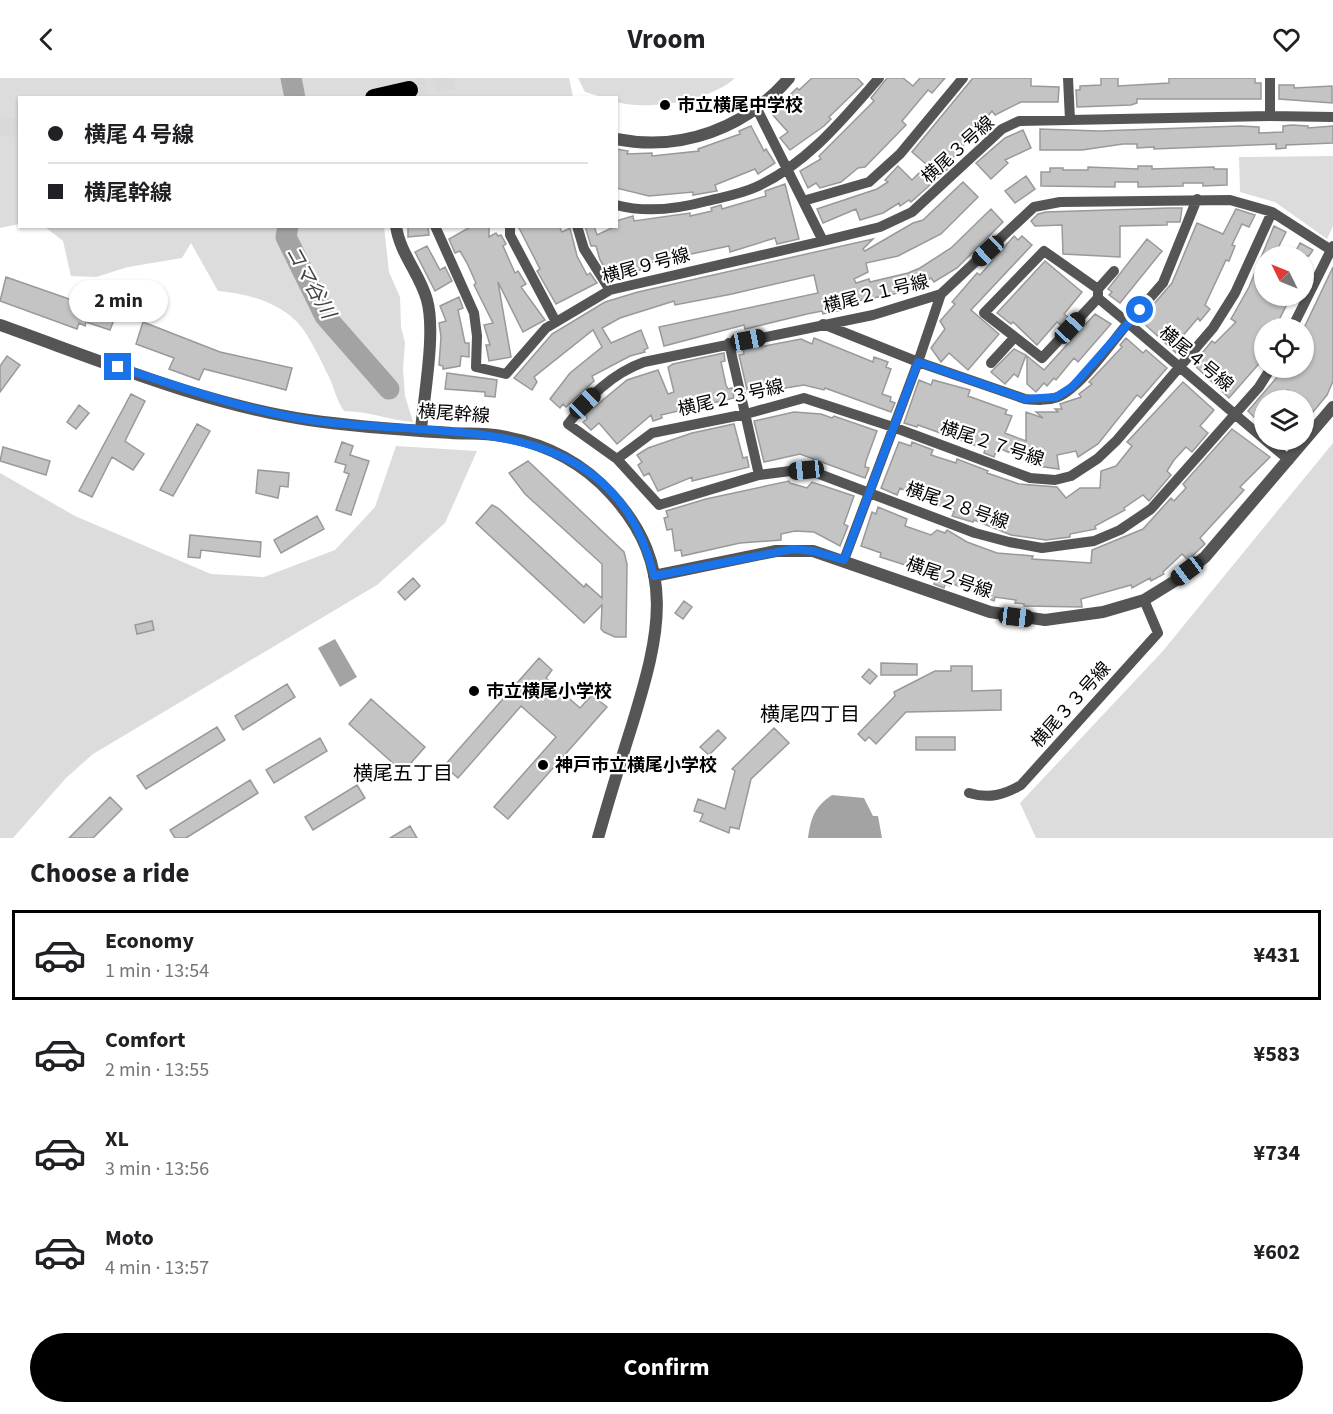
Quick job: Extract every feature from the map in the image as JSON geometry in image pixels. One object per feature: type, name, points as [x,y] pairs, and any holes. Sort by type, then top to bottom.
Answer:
[{"type":"highway","points":[[383,96],[409,90]]},
{"type":"street","points":[[618,139],[654,143],[691,139],[727,126],[757,109],[789,78]]},
{"type":"street","points":[[618,205],[653,210],[687,207],[756,187],[787,168],[841,124],[879,78]]},
{"type":"street","points":[[803,201],[869,182],[900,154],[963,78]]},
{"type":"street","points":[[1068,78],[1070,120]]},
{"type":"street","points":[[1270,78],[1270,116]]},
{"type":"street","points":[[757,109],[822,241]]},
{"type":"street","name":"横尾３号線","points":[[822,241],[880,227],[912,212],[1002,129],[1029,120],[1333,117]]},
{"type":"street","points":[[824,324],[918,362],[1025,399],[1040,400],[1056,397],[1072,387],[1163,283],[1197,199]]},
{"type":"street","name":"横尾２１号線","points":[[659,505],[617,459],[568,424],[585,403],[607,382],[627,368],[683,352],[873,315],[941,294],[1034,207],[1060,202],[1230,200],[1272,212],[1332,248]]},
{"type":"street","name":"横尾２７号線","points":[[893,427],[1030,478],[1055,480],[1071,476],[1097,459],[1181,368],[1214,327],[1235,293],[1272,212]]},
{"type":"street","points":[[397,228],[404,254],[427,300],[429,336],[421,430]]},
{"type":"street","name":"横尾９号線","points":[[436,228],[474,313],[477,336],[476,367],[506,374],[546,328],[610,290],[822,241]]},
{"type":"street","points":[[510,228],[510,235],[556,322]]},
{"type":"street","points":[[578,228],[584,249],[610,290]]},
{"type":"street","points":[[1297,318],[1332,248]]},
{"type":"street","name":"横尾４号線","points":[[1015,337],[984,313],[1044,251],[1098,293],[1128,323],[1254,430]]},
{"type":"street","points":[[991,363],[1015,337],[1042,358],[1114,271]]},
{"type":"street","points":[[844,560],[941,294]]},
{"type":"street","name":"横尾幹線","points":[[0,325],[223,402],[309,420],[501,436],[542,446],[592,474],[624,507],[638,533],[654,576],[658,625],[652,656],[598,838]]},
{"type":"street","points":[[729,343],[759,475]]},
{"type":"street","name":"横尾２８号線","points":[[659,505],[759,475],[806,470],[975,533],[1009,542],[1042,549],[1094,541],[1120,530],[1151,509],[1265,378]]},
{"type":"street","name":"横尾２３号線","points":[[617,459],[652,433],[746,414],[804,398],[893,427]]},
{"type":"street","name":"横尾２号線","points":[[654,576],[793,549],[813,551],[844,560],[951,600],[1016,617],[1054,620],[1085,616],[1144,600],[1178,579],[1205,557],[1333,407]]},
{"type":"street","name":"横尾４号線","points":[[1278,450],[1289,460]]},
{"type":"street","name":"横尾３３号線","points":[[969,793],[983,797],[1006,794],[1021,785],[1136,659],[1158,633],[1144,600]]},
{"type":"shaded area","points":[[0,78],[569,78],[573,96],[18,96],[18,224],[0,228]]},
{"type":"shaded area","points":[[578,78],[735,78],[711,93],[661,104],[618,102],[618,96],[599,96],[585,92]]},
{"type":"shaded area","points":[[1333,156],[1333,226],[1327,239],[1275,202],[1240,192],[1239,157]]},
{"type":"shaded area","points":[[46,228],[384,228],[389,272],[400,297],[401,327],[405,343],[403,369],[405,396],[413,422],[362,412],[344,411],[318,355],[300,325],[287,313],[269,303],[249,296],[218,291],[191,243],[182,258],[128,267],[96,277],[71,276],[63,241]]},
{"type":"shaded area","points":[[1333,443],[1333,838],[1036,838],[1020,803],[1162,652]]},
{"type":"shaded area","points":[[396,446],[477,451],[445,523],[377,585],[93,754],[66,778],[13,838],[0,838],[0,473],[75,516],[211,574],[264,577],[335,550],[375,507]]},
{"type":"shaded area","points":[[335,639],[357,677],[340,687],[318,648]]},
{"type":"shaded area","points":[[832,795],[864,798],[873,816],[878,816],[882,838],[808,838],[814,814]]},
{"type":"building","points":[[812,78],[857,78],[863,84],[829,117],[831,119],[824,126],[790,150],[780,138],[788,132],[771,113],[797,88],[799,90]]},
{"type":"building","points":[[887,78],[903,78],[913,86],[920,78],[945,78],[932,93],[928,90],[902,121],[906,125],[865,167],[858,168],[841,182],[820,188],[816,183],[808,188],[800,171],[821,159],[819,156],[874,101],[871,98]]},
{"type":"building","points":[[973,78],[1031,78],[1031,86],[1059,87],[1058,102],[1021,102],[995,115],[992,111],[948,164],[950,167],[911,202],[909,200],[900,206],[899,203],[883,213],[860,220],[856,209],[823,223],[817,209],[877,189],[888,182],[885,180],[898,166],[912,180],[927,165],[912,152]]},
{"type":"building","points":[[1101,78],[1118,78],[1118,86],[1169,83],[1169,78],[1255,78],[1255,83],[1261,83],[1261,99],[1137,99],[1137,103],[1131,105],[1077,107],[1076,90],[1080,90],[1080,86],[1101,85]]},
{"type":"building","points":[[1279,85],[1294,85],[1294,88],[1332,86],[1332,103],[1279,99]]},
{"type":"building","points":[[751,126],[764,151],[766,149],[775,163],[758,174],[755,169],[715,185],[717,191],[693,195],[693,192],[649,196],[618,188],[618,149],[628,151],[627,154],[652,153],[652,156],[699,151],[698,149],[740,134],[739,131]]},
{"type":"building","points":[[1240,126],[1259,127],[1259,133],[1283,132],[1283,126],[1308,126],[1308,128],[1333,126],[1333,143],[1286,145],[1286,148],[1276,149],[1276,144],[1154,149],[1154,147],[1137,148],[1137,144],[1123,144],[1082,150],[1040,150],[1040,129],[1099,131]]},
{"type":"building","points":[[1023,130],[1031,148],[1005,160],[1008,163],[991,179],[976,163],[1005,138]]},
{"type":"building","points":[[1138,166],[1152,166],[1152,169],[1214,167],[1214,169],[1227,169],[1227,185],[1203,186],[1203,183],[1183,183],[1183,186],[1138,187],[1138,182],[1115,182],[1115,187],[1041,186],[1041,172],[1050,172],[1050,168],[1063,168],[1063,170],[1088,170],[1088,167],[1138,169]]},
{"type":"building","points":[[1026,176],[1035,189],[1015,203],[1005,191]]},
{"type":"building","points":[[963,182],[978,197],[941,234],[898,256],[866,263],[868,272],[854,279],[856,283],[869,279],[870,282],[920,268],[951,248],[991,209],[1003,222],[957,268],[934,282],[931,278],[909,291],[842,304],[843,310],[823,314],[822,311],[745,329],[744,325],[664,346],[659,327],[818,293],[814,275],[675,305],[674,301],[620,318],[602,328],[611,343],[641,330],[648,348],[644,350],[645,352],[630,356],[592,376],[594,381],[566,407],[563,404],[560,408],[550,399],[570,373],[602,347],[593,330],[534,377],[537,382],[532,390],[514,378],[552,334],[605,302],[638,292],[873,239],[863,249],[865,251],[913,223],[923,220]]},
{"type":"building","points":[[785,184],[799,239],[777,244],[775,238],[730,252],[729,246],[649,263],[650,268],[630,272],[630,269],[610,276],[600,260],[596,246],[591,246],[586,228],[595,228],[597,235],[612,228],[618,228],[618,220],[633,216],[634,221],[690,213],[690,216],[712,211],[711,208],[721,205],[722,209],[766,196],[765,191]]},
{"type":"building","points":[[1182,208],[1180,222],[1167,222],[1167,225],[1120,226],[1120,257],[1063,254],[1062,225],[1035,226],[1031,221],[1038,214],[1046,212]]},
{"type":"building","points":[[1236,209],[1255,215],[1249,227],[1242,224],[1232,245],[1235,246],[1229,261],[1226,260],[1205,305],[1210,309],[1200,321],[1198,318],[1181,338],[1186,342],[1176,353],[1140,320],[1172,283],[1197,223],[1223,234]]},
{"type":"building","points":[[1274,226],[1286,232],[1279,246],[1266,246]]},
{"type":"building","points":[[408,228],[428,228],[429,235],[408,237]]},
{"type":"building","points":[[468,228],[489,228],[489,237],[496,233],[498,236],[501,235],[506,244],[503,246],[515,273],[518,271],[526,284],[521,287],[545,320],[523,332],[498,282],[511,357],[489,361],[486,345],[490,345],[484,325],[493,323],[474,285],[476,283],[467,263],[460,251],[455,253],[449,239]]},
{"type":"building","points":[[519,228],[560,228],[562,232],[570,228],[577,256],[587,275],[590,273],[597,283],[556,304],[537,271],[540,269]]},
{"type":"building","points":[[1014,236],[1018,240],[1022,236],[1032,245],[971,310],[999,334],[968,370],[949,353],[941,362],[931,348],[945,329],[940,321],[955,304],[952,302],[977,273],[980,275]]},
{"type":"building","points":[[1147,239],[1162,251],[1120,303],[1109,295],[1112,292],[1108,289]]},
{"type":"building","points":[[427,246],[440,270],[445,267],[452,281],[435,291],[415,252]]},
{"type":"building","points":[[1045,261],[1082,292],[1064,314],[1069,318],[1062,326],[1057,322],[1037,345],[1013,322],[1011,324],[997,313]]},
{"type":"building","points":[[1333,267],[1333,381],[1327,395],[1314,411],[1314,390],[1266,390],[1276,378],[1314,378],[1314,318],[1309,318]]},
{"type":"building","points":[[1254,275],[1254,306],[1286,306],[1280,318],[1254,318],[1254,369],[1229,398],[1193,364],[1212,341],[1215,343],[1236,322],[1231,319]]},
{"type":"building","points":[[6,277],[92,307],[97,293],[107,296],[103,308],[117,312],[110,330],[86,322],[85,326],[79,323],[77,329],[0,301]]},
{"type":"building","points":[[459,297],[463,308],[458,310],[465,343],[469,343],[469,357],[461,356],[460,366],[443,369],[443,366],[439,365],[441,337],[439,323],[446,321],[440,306]]},
{"type":"building","points":[[1095,314],[1111,324],[1078,362],[1074,358],[1056,380],[1054,378],[1047,386],[1044,383],[1036,392],[1027,384],[1027,356],[1044,370]]},
{"type":"building","points":[[143,322],[220,352],[292,368],[286,390],[204,369],[199,380],[169,369],[174,358],[136,344]]},
{"type":"building","points":[[814,338],[873,362],[874,357],[888,362],[886,367],[891,369],[882,394],[891,397],[890,401],[895,403],[891,412],[825,388],[824,390],[804,385],[748,394],[739,355],[744,354],[743,350],[801,339],[812,344]]},
{"type":"building","points":[[1126,338],[1143,353],[1146,350],[1167,368],[1141,398],[1137,395],[1098,444],[1078,457],[1076,451],[1057,455],[1059,469],[1031,465],[1031,462],[1001,449],[997,449],[994,457],[984,453],[985,449],[918,425],[917,427],[904,423],[919,380],[931,385],[933,380],[970,390],[968,396],[1007,410],[1005,414],[1012,416],[1005,433],[1026,441],[1026,412],[1043,418],[1036,412],[1058,412],[1055,409],[1062,409],[1060,404],[1081,397],[1079,394],[1092,384],[1089,382],[1122,347],[1120,345]]},
{"type":"building","points":[[1014,349],[1026,355],[1018,377],[1014,374],[1005,384],[991,372]]},
{"type":"building","points":[[724,353],[725,361],[721,362],[726,385],[728,389],[732,388],[734,398],[661,415],[662,418],[653,421],[651,415],[617,444],[599,423],[591,430],[583,422],[587,419],[586,414],[627,380],[658,370],[668,394],[674,392],[668,367]]},
{"type":"building","points":[[7,356],[20,365],[0,392],[0,366]]},
{"type":"building","points":[[447,373],[497,380],[495,397],[485,396],[485,392],[445,389]]},
{"type":"building","points":[[1183,382],[1214,410],[1200,426],[1208,433],[1192,452],[1186,447],[1174,460],[1167,471],[1171,475],[1149,501],[1143,495],[1124,508],[1125,510],[1095,526],[1096,529],[1070,534],[1070,537],[1046,540],[1011,535],[974,520],[973,522],[952,516],[954,512],[900,488],[897,495],[881,488],[899,442],[911,446],[912,442],[933,450],[931,455],[956,463],[957,459],[1019,484],[1057,487],[1066,498],[1080,488],[1100,488],[1101,471],[1116,466],[1132,446],[1127,442]]},
{"type":"building","points":[[131,394],[145,401],[125,441],[144,454],[133,470],[112,457],[92,497],[79,491]]},
{"type":"building","points":[[1254,404],[1254,417],[1248,411]]},
{"type":"building","points":[[79,405],[89,413],[76,429],[67,422]]},
{"type":"building","points":[[794,412],[821,414],[832,418],[834,416],[877,431],[866,461],[865,467],[869,468],[865,478],[800,454],[764,462],[754,421]]},
{"type":"building","points":[[197,424],[210,431],[173,496],[160,490]]},
{"type":"building","points":[[734,424],[743,458],[747,457],[749,467],[692,481],[692,477],[658,491],[649,473],[644,476],[638,465],[642,462],[637,455],[648,448],[692,433]]},
{"type":"building","points":[[1232,429],[1254,445],[1254,450],[1260,450],[1270,457],[1240,487],[1244,490],[1200,538],[1205,544],[1188,560],[1182,554],[1163,572],[1164,574],[1151,581],[1150,578],[1132,588],[1131,585],[1081,599],[1082,607],[1024,606],[1024,604],[1015,603],[1016,600],[995,597],[994,601],[951,583],[950,586],[945,584],[944,588],[934,584],[937,575],[880,557],[881,553],[861,546],[872,512],[876,514],[878,507],[907,519],[905,526],[931,535],[937,530],[945,533],[947,530],[967,542],[997,553],[1033,556],[1032,559],[1091,563],[1092,550],[1143,529],[1171,498],[1174,501],[1186,488],[1183,484]]},
{"type":"building","points":[[342,442],[353,446],[350,455],[369,461],[351,515],[336,510],[349,474],[344,472],[346,465],[335,462]]},
{"type":"building","points":[[3,447],[50,461],[46,475],[0,461]]},
{"type":"building","points":[[528,461],[624,552],[627,564],[626,637],[615,637],[601,629],[602,605],[584,623],[476,523],[492,505],[498,508],[584,587],[586,584],[602,598],[602,564],[525,494],[509,473]]},
{"type":"building","points":[[258,470],[289,473],[288,487],[280,486],[278,498],[256,493]]},
{"type":"building","points":[[789,481],[807,488],[812,482],[854,496],[844,524],[848,526],[840,546],[814,532],[795,531],[781,534],[781,540],[740,543],[682,556],[681,550],[675,551],[672,529],[667,530],[664,518],[668,517],[666,511],[706,499]]},
{"type":"building","points":[[317,516],[324,529],[281,553],[274,540]]},
{"type":"building","points":[[190,535],[261,542],[260,557],[201,550],[200,558],[188,557]]},
{"type":"building","points":[[413,578],[420,586],[405,600],[398,592]]},
{"type":"building","points":[[684,601],[692,607],[683,619],[675,613]]},
{"type":"building","points":[[152,621],[154,630],[137,634],[135,625]]},
{"type":"building","points":[[539,658],[552,670],[546,678],[580,708],[592,695],[607,707],[508,819],[494,807],[556,737],[521,706],[458,778],[444,766]]},
{"type":"building","points":[[881,663],[917,664],[917,675],[881,675]]},
{"type":"building","points":[[951,666],[972,666],[972,691],[1001,690],[1001,710],[906,712],[876,744],[869,737],[865,741],[858,734],[895,696],[894,692],[935,671],[951,671]]},
{"type":"building","points":[[869,669],[877,676],[870,684],[862,677]]},
{"type":"building","points":[[287,684],[295,697],[243,730],[235,716]]},
{"type":"building","points":[[371,699],[425,747],[403,772],[349,724]]},
{"type":"building","points":[[217,727],[225,740],[146,789],[137,776]]},
{"type":"building","points":[[774,728],[789,743],[751,779],[739,829],[730,827],[729,833],[700,821],[703,814],[694,811],[698,799],[725,809],[735,771],[732,769]]},
{"type":"building","points":[[718,730],[726,738],[709,755],[700,747]]},
{"type":"building","points":[[916,737],[955,737],[955,750],[916,750]]},
{"type":"building","points":[[320,738],[327,751],[274,783],[266,770]]},
{"type":"building","points":[[250,780],[258,793],[186,838],[175,838],[170,830]]},
{"type":"building","points":[[357,785],[365,798],[313,830],[305,817]]},
{"type":"building","points":[[110,797],[122,809],[93,838],[69,838]]},
{"type":"building","points":[[410,826],[417,838],[390,838]]},
{"type":"waterway","name":"コマ谷川","points":[[291,78],[295,96]]},
{"type":"waterway","name":"コマ谷川","points":[[288,228],[286,237],[325,316],[389,389]]},
{"type":"tunnel","points":[[409,90],[462,78]]},
{"type":"tunnel","points":[[0,126],[18,128]]},
{"type":"place","name":"市立横尾中学校","points":[[665,105]]},
{"type":"place","name":"市立横尾小学校","points":[[474,691]]},
{"type":"place","name":"神戸市立横尾小学校","points":[[543,765]]},
{"type":"district","name":"横尾四丁目","points":[[810,715]]},
{"type":"district","name":"横尾五丁目","points":[[403,774]]},
{"type":"route","points":[[118,367],[223,402],[309,420],[501,436],[542,446],[592,474],[624,507],[647,552],[654,576],[793,549],[813,551],[844,560],[918,362],[1025,399],[1040,400],[1056,397],[1072,387],[1140,310]]}]
